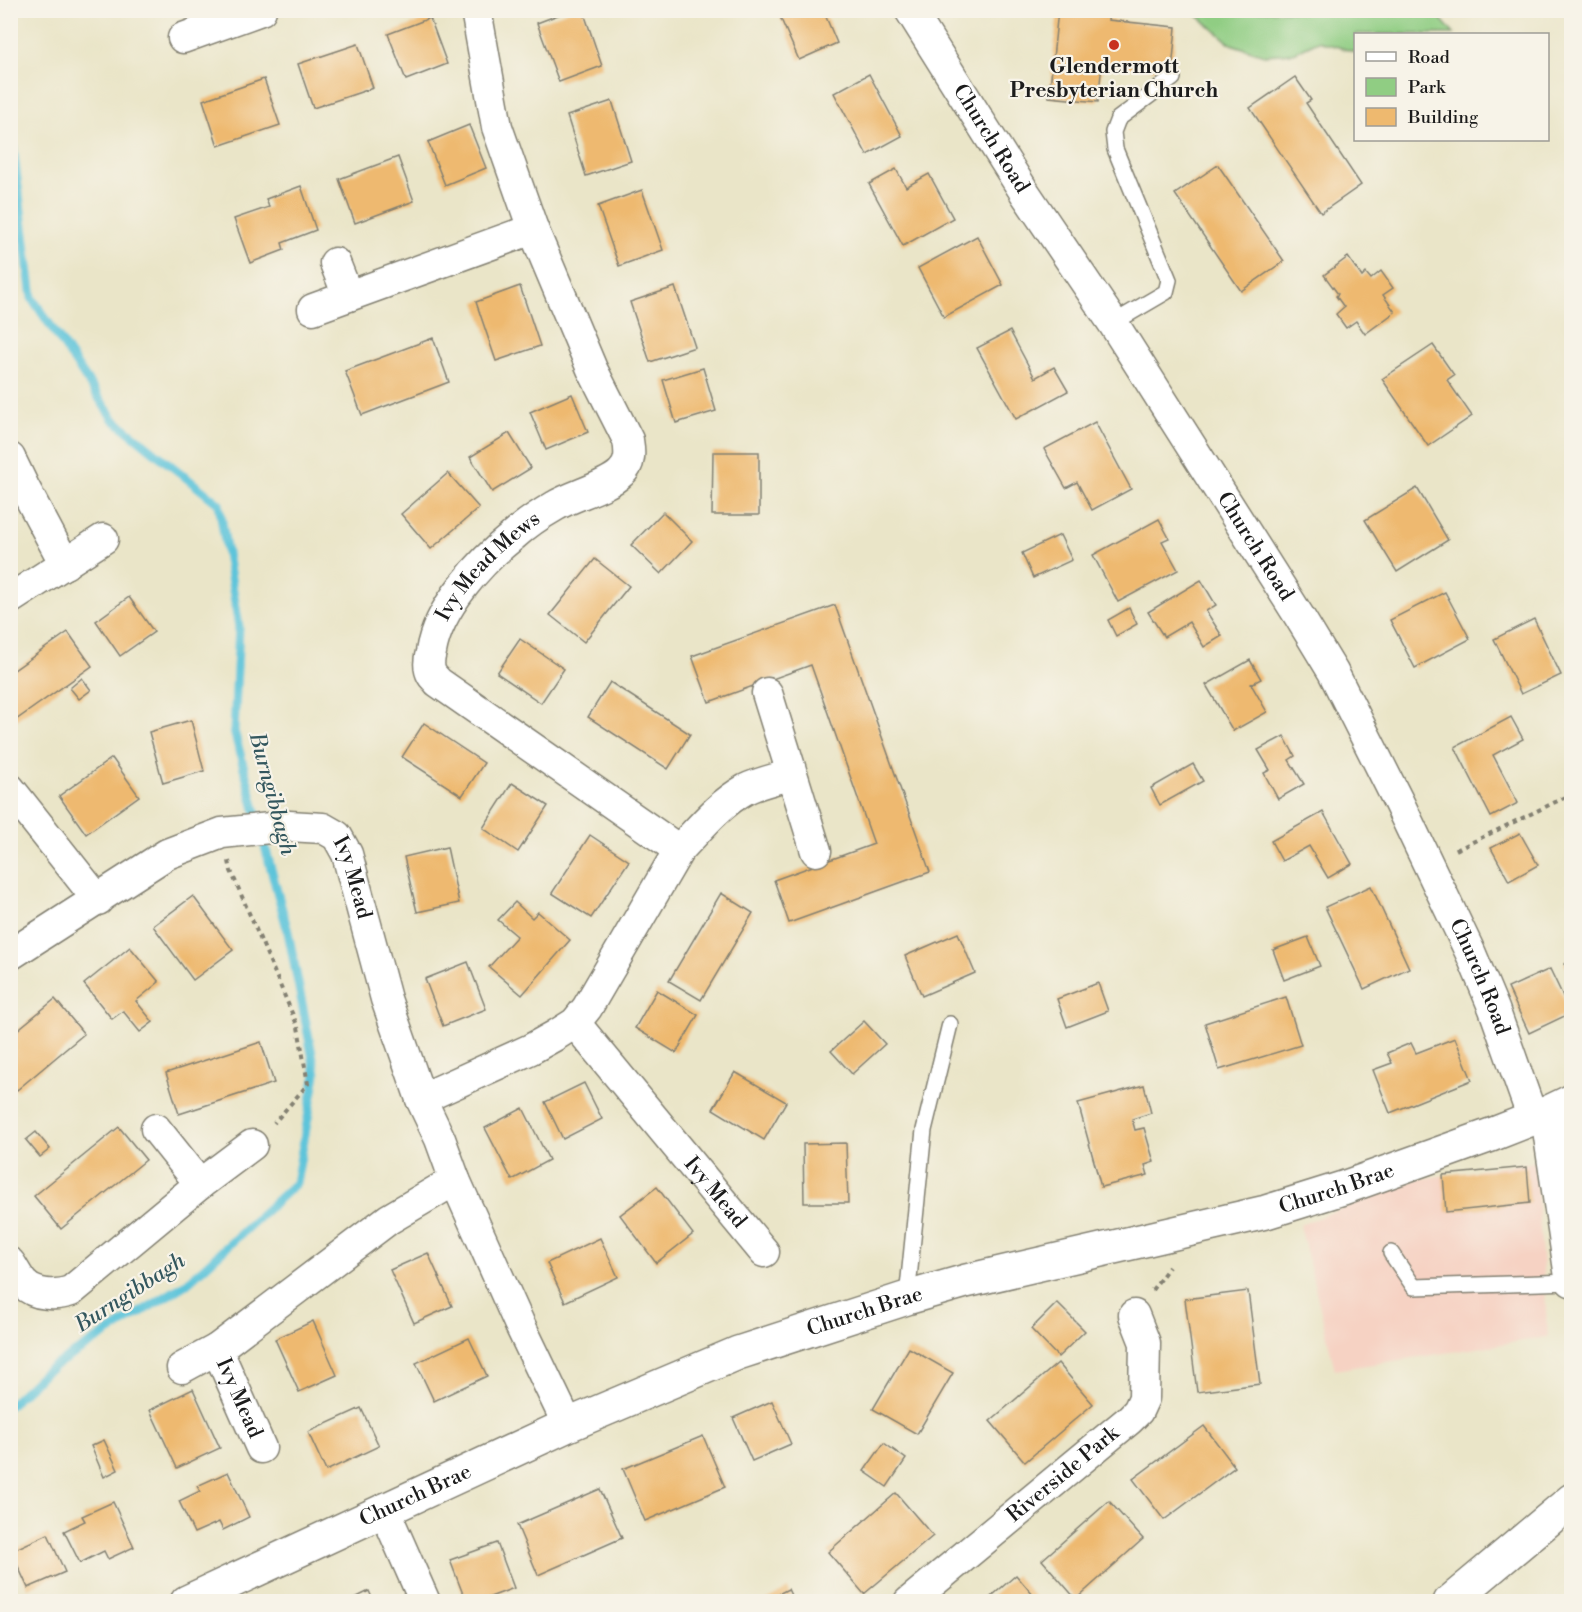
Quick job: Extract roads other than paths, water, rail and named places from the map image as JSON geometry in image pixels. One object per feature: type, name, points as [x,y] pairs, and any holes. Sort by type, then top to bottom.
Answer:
[{"type":"main road","name":"Church Brae","points":[[187,1602],[568,1425],[738,1353],[966,1281],[1266,1212],[1342,1188],[1550,1111]]},
{"type":"main road","name":"Church Road","points":[[1550,1111],[1572,1281]]},
{"type":"main road","points":[[1450,1602],[1572,1500]]},
{"type":"street","points":[[183,38],[227,16],[261,10]]},
{"type":"street","name":"Ivy Mead Mews","points":[[476,10],[497,127],[533,229],[592,369],[628,440],[630,452],[627,465],[620,474],[556,505],[514,535],[478,568],[448,606],[433,639],[429,660],[431,674],[438,682],[679,850]]},
{"type":"street","name":"Church Road","points":[[910,10],[1025,193],[1113,323],[1333,672],[1429,863],[1494,1009],[1550,1111]]},
{"type":"street","points":[[313,309],[533,229]]},
{"type":"street","points":[[334,262],[348,296]]},
{"type":"street","points":[[10,458],[65,564]]},
{"type":"street","points":[[10,599],[103,539]]},
{"type":"street","points":[[767,693],[816,851]]},
{"type":"street","points":[[421,1099],[531,1049],[575,1023],[587,1008],[619,955],[679,850],[711,816],[732,798],[748,788],[791,774]]},
{"type":"street","points":[[10,789],[98,900]]},
{"type":"street","name":"Ivy Mead","points":[[10,955],[167,854],[222,833],[289,826],[323,828],[338,836],[347,855],[386,999],[421,1099],[519,1323],[568,1425]]},
{"type":"street","name":"Ivy Mead","points":[[575,1023],[764,1252]]},
{"type":"street","points":[[156,1129],[200,1184]]},
{"type":"street","points":[[10,1263],[24,1284],[33,1290],[55,1294],[71,1291],[200,1184],[252,1145]]},
{"type":"street","name":"Ivy Mead","points":[[182,1368],[217,1349],[389,1219],[455,1180]]},
{"type":"street","name":"Riverside Park","points":[[909,1602],[1138,1411],[1144,1398],[1145,1342],[1134,1315]]},
{"type":"street","name":"Ivy Mead","points":[[217,1349],[261,1448]]},
{"type":"street","points":[[384,1509],[424,1602]]},
{"type":"lane","points":[[1113,323],[1166,292],[1169,280],[1115,149],[1113,132],[1118,119],[1173,78]]},
{"type":"lane","points":[[907,1298],[924,1130],[950,1024]]},
{"type":"lane","points":[[1391,1253],[1414,1287],[1572,1281]]},
{"type":"waterway","name":"Burngibbagh","points":[[10,124],[32,298],[113,419],[219,504],[239,627],[234,731],[288,932],[316,1074],[296,1183],[186,1284],[46,1371],[10,1405]]},
{"type":"place","name":"Glendermott Presbyterian Church","points":[[1114,45]]}]
